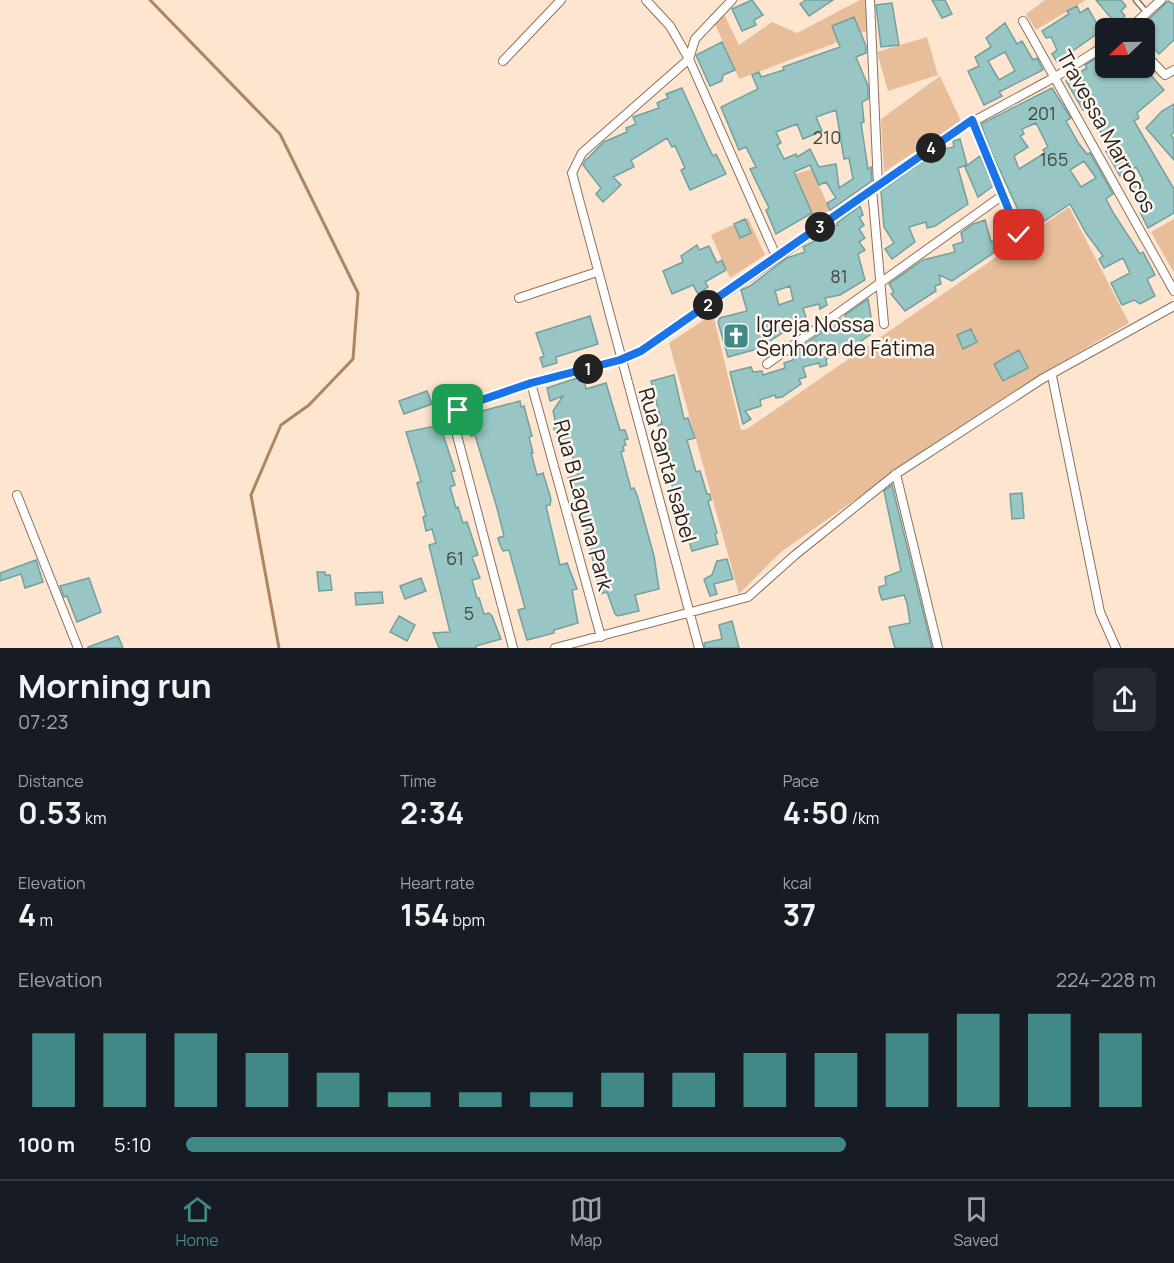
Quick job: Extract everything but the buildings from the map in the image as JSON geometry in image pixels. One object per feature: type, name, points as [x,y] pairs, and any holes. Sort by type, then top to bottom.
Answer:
[{"type":"street","points":[[503,61],[561,0]]},
{"type":"street","points":[[646,0],[670,26],[689,59],[777,258]]},
{"type":"street","points":[[689,59],[695,39],[732,0]]},
{"type":"street","points":[[870,0],[875,188],[884,324]]},
{"type":"street","points":[[1142,18],[1161,0]]},
{"type":"street","name":"Travessa Marrocos","points":[[1023,21],[1057,76],[1174,291]]},
{"type":"street","points":[[513,648],[454,424],[454,417],[464,406],[531,383],[620,360],[641,351],[972,120],[1057,76],[1095,52]]},
{"type":"street","name":"Rua Santa Isabel","points":[[689,59],[582,153],[573,166],[572,173],[620,360],[699,648]]},
{"type":"street","points":[[1155,65],[1165,75],[1174,70]]},
{"type":"street","points":[[972,120],[1021,240]]},
{"type":"street","points":[[767,364],[1003,195]]},
{"type":"street","points":[[519,298],[597,272]]},
{"type":"street","points":[[555,648],[748,597],[795,555],[896,474],[1042,379],[1052,376],[1174,306]]},
{"type":"street","points":[[1052,376],[1100,612],[1116,648]]},
{"type":"street","name":"Rua B Laguna Park","points":[[531,383],[601,637]]},
{"type":"street","points":[[896,474],[938,648]]},
{"type":"street","points":[[17,495],[78,648]]},
{"type":"lane","points":[[1136,0],[1147,14]]},
{"type":"shaded area","points":[[860,0],[866,0],[867,31],[739,79],[715,24],[724,14],[739,45],[772,22],[797,33]]},
{"type":"shaded area","points":[[1045,0],[1086,0],[1036,30],[1026,14]]},
{"type":"shaded area","points":[[927,37],[938,75],[888,91],[877,52]]},
{"type":"shaded area","points":[[940,76],[961,121],[884,172],[881,119]]},
{"type":"shaded area","points":[[812,169],[830,210],[814,219],[795,174]]},
{"type":"shaded area","points":[[1069,207],[1129,323],[1041,374],[896,471],[781,552],[739,594],[669,343],[713,314],[741,430],[747,429]]},
{"type":"shaded area","points":[[748,218],[765,255],[730,278],[711,235]]},
{"type":"shaded area","points":[[1174,219],[1174,273],[1151,232]]},
{"type":"waterway","points":[[150,0],[280,134],[358,293],[353,359],[309,405],[281,425],[251,495],[279,648]]},
{"type":"place","name":"Igreja Nossa Senhora de Fátima","points":[[736,336]]},
{"type":"route","points":[[458,410],[531,383],[620,360],[641,351],[972,120],[1019,235]]}]
